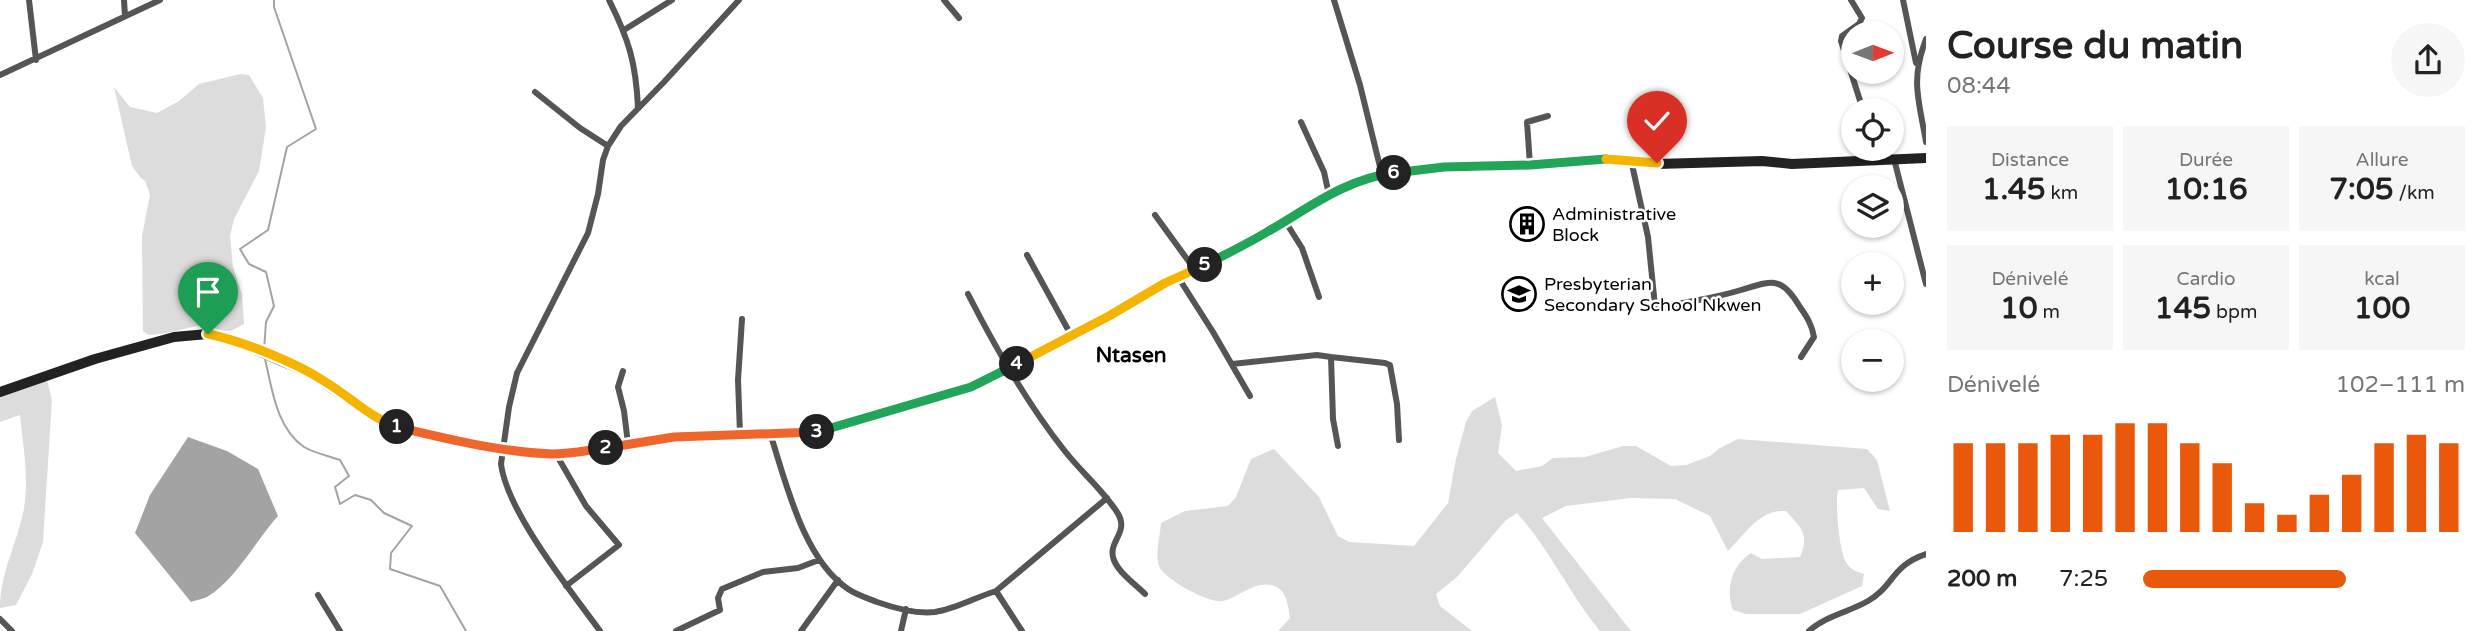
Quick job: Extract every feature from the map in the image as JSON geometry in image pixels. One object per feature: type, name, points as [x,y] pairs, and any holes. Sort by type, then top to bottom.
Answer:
[{"type":"street","points":[[29,0],[36,60]]},
{"type":"street","points":[[124,0],[125,16]]},
{"type":"street","points":[[0,75],[160,0]]},
{"type":"street","points":[[609,0],[624,30],[635,64],[638,108]]},
{"type":"street","points":[[624,30],[672,0]]},
{"type":"street","points":[[600,631],[566,586],[518,511],[503,476],[503,449],[517,373],[588,233],[608,146],[621,126],[739,0]]},
{"type":"street","points":[[944,0],[959,18]]},
{"type":"street","points":[[1334,0],[1360,85],[1382,174]]},
{"type":"street","points":[[1851,0],[1862,18],[1859,24],[1842,36],[1841,41],[1859,98]]},
{"type":"street","points":[[1903,0],[1917,65],[1917,96],[1926,142]]},
{"type":"street","points":[[1917,65],[1926,39]]},
{"type":"street","points":[[535,92],[580,128],[608,146]]},
{"type":"street","points":[[1530,165],[1527,122],[1548,116]]},
{"type":"street","points":[[1301,122],[1324,172],[1329,195]]},
{"type":"street","points":[[0,392],[95,359],[174,337],[208,334],[250,347],[312,373],[385,422],[414,431],[503,449],[556,454],[674,437],[806,434],[828,430],[971,387],[1116,313],[1329,195],[1360,180],[1382,174],[1444,167],[1613,159],[1657,163],[1762,161],[1792,164],[1841,157]]},
{"type":"street","points":[[1904,159],[1926,158]]},
{"type":"street","points":[[1631,160],[1648,237],[1655,306],[1743,290],[1760,283],[1780,285],[1788,290],[1812,326],[1814,337],[1801,357]]},
{"type":"street","points":[[1895,161],[1926,284]]},
{"type":"street","points":[[1155,215],[1195,270]]},
{"type":"street","points":[[1285,221],[1302,248],[1319,297]]},
{"type":"street","points":[[1027,255],[1071,335]]},
{"type":"street","points":[[1178,277],[1250,396]]},
{"type":"street","points":[[968,294],[1007,369],[1065,451],[1107,498],[1122,522],[1113,558],[1116,565],[1145,594]]},
{"type":"street","points":[[740,434],[738,367],[742,319]]},
{"type":"street","points":[[1232,364],[1317,355],[1385,363],[1390,366],[1397,404],[1399,440]]},
{"type":"street","points":[[1331,356],[1333,419],[1338,446]]},
{"type":"street","points":[[623,371],[618,387],[628,444]]},
{"type":"street","points":[[770,433],[792,497],[819,560],[838,580],[858,594],[888,606],[934,612],[996,591],[1107,498]]},
{"type":"street","points":[[556,454],[586,506],[619,545],[566,586]]},
{"type":"street","points":[[1810,631],[1824,621],[1868,601],[1878,594],[1894,573],[1909,561],[1926,554]]},
{"type":"street","points":[[677,631],[720,610],[719,593],[722,589],[764,572],[798,568],[819,560]]},
{"type":"street","points":[[801,631],[838,580]]},
{"type":"street","points":[[996,591],[1022,631]]},
{"type":"street","points":[[318,594],[340,631]]},
{"type":"street","points":[[901,631],[906,609]]},
{"type":"street","points":[[0,619],[12,631]]},
{"type":"shaded area","points":[[240,74],[249,75],[263,98],[266,127],[259,171],[234,219],[230,236],[233,267],[242,294],[244,324],[231,331],[217,331],[210,324],[148,335],[143,331],[142,236],[150,195],[145,181],[132,166],[114,87],[130,107],[157,113],[179,101],[199,84]]},
{"type":"shaded area","points":[[46,376],[52,400],[43,542],[32,574],[16,605],[0,608],[3,582],[24,508],[26,485],[20,415],[0,422],[0,391]]},
{"type":"shaded area","points":[[1495,397],[1502,425],[1498,453],[1516,471],[1542,466],[1553,458],[1585,457],[1623,446],[1636,446],[1671,466],[1686,465],[1710,456],[1738,439],[1867,449],[1877,460],[1890,511],[1878,509],[1864,488],[1838,490],[1837,497],[1841,548],[1849,567],[1864,574],[1862,586],[1800,614],[1746,614],[1733,610],[1730,586],[1735,571],[1744,558],[1751,553],[1762,559],[1800,557],[1804,542],[1802,532],[1786,511],[1777,511],[1761,518],[1728,551],[1710,516],[1675,499],[1631,498],[1566,506],[1542,518],[1631,631],[1600,631],[1540,541],[1517,513],[1506,520],[1457,577],[1436,594],[1440,606],[1472,631],[1278,631],[1290,618],[1286,599],[1278,588],[1268,584],[1261,585],[1229,599],[1216,601],[1178,584],[1159,566],[1161,523],[1185,511],[1228,506],[1236,497],[1251,459],[1274,449],[1319,497],[1338,536],[1349,542],[1414,546],[1448,503],[1466,422],[1472,411]]},
{"type":"shaded area","points":[[188,437],[227,451],[258,469],[278,516],[227,581],[207,597],[191,602],[135,533],[150,495]]},
{"type":"waterway","points":[[264,350],[266,322],[274,306],[266,272],[249,264],[240,249],[268,230],[287,147],[316,129],[274,7],[274,0]]},
{"type":"waterway","points":[[265,359],[273,395],[287,429],[304,447],[340,460],[349,476],[335,487],[340,504],[355,495],[371,500],[384,513],[412,526],[391,553],[390,569],[440,586],[466,631]]},
{"type":"place","name":"Administrative Block","points":[[1527,224]]},
{"type":"place","name":"Presbyterian Secondary School Nkwen","points":[[1519,294]]},
{"type":"district","name":"Ntasen","points":[[1131,355]]},
{"type":"route","points":[[208,334],[223,337],[312,373],[373,416],[396,427],[503,449],[556,454],[696,435],[806,434],[958,392],[987,380],[1122,309],[1165,283],[1267,232],[1307,206],[1360,180],[1382,174],[1444,167],[1613,159],[1657,163]]}]
